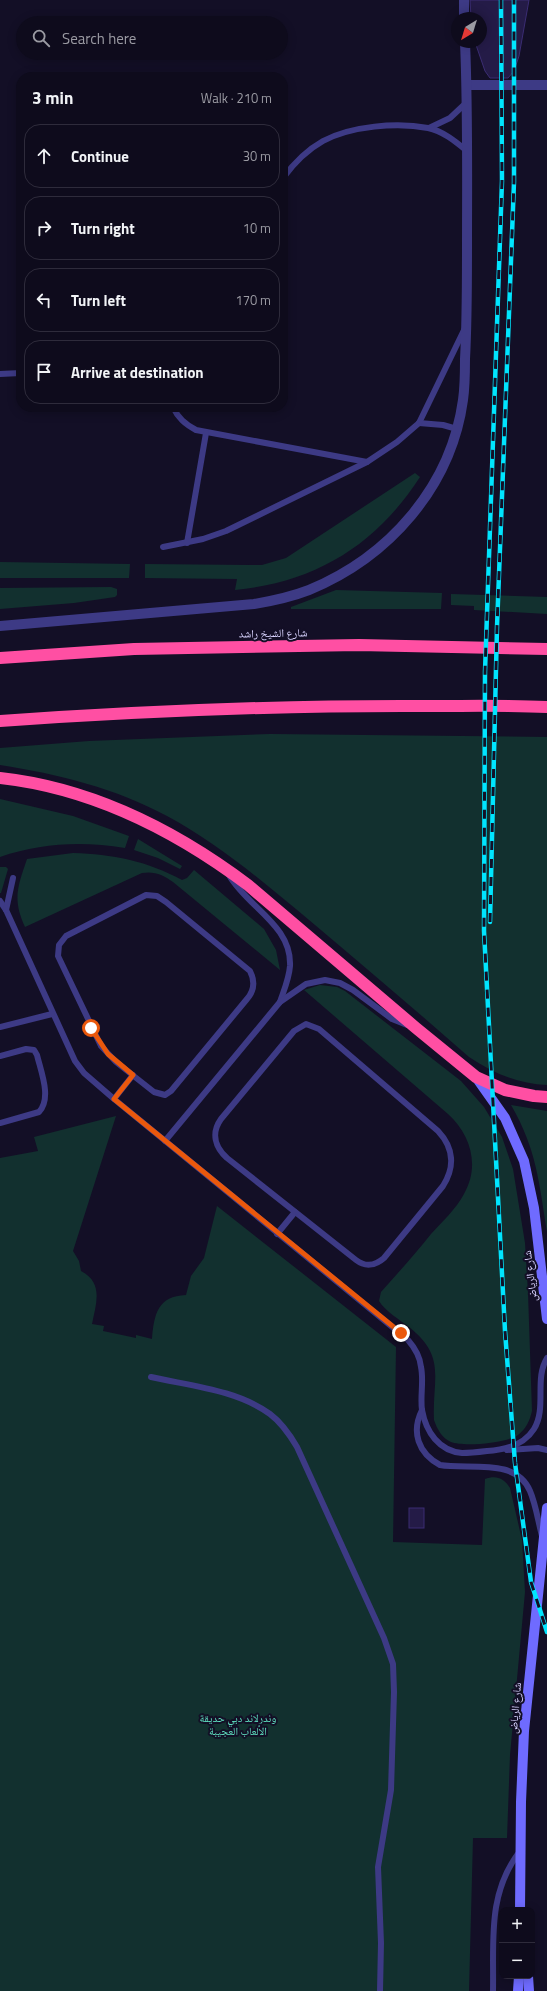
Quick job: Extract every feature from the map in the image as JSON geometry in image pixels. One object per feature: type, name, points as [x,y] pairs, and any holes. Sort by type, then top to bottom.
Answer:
[{"type":"highway","name":"شارع الشيخ راشد","points":[[0,658],[134,649],[359,644],[547,649]]},
{"type":"highway","points":[[0,721],[255,707],[547,707]]},
{"type":"highway","points":[[0,778],[57,788],[123,811],[175,836],[224,867],[476,1077],[504,1090],[547,1097]]},
{"type":"main road","name":"شارع الرياض","points":[[476,1077],[505,1118],[516,1139],[524,1161],[534,1208],[547,1319]]},
{"type":"main road","name":"شارع الرياض","points":[[521,1907],[521,1802],[524,1731],[547,1508]]},
{"type":"main road","points":[[518,1991],[519,1979]]},
{"type":"main road","points":[[528,1979],[529,1991]]},
{"type":"street","points":[[464,0],[464,12]]},
{"type":"street","points":[[0,626],[254,604],[281,599],[308,590],[333,579],[357,565],[400,530],[418,509],[440,474],[457,429],[463,400],[467,323],[467,85],[465,48]]},
{"type":"street","points":[[467,85],[547,85]]},
{"type":"lane","points":[[429,128],[450,118],[467,102]]},
{"type":"lane","points":[[288,171],[294,163],[324,141],[358,128],[394,126],[429,128],[449,137],[467,151]]},
{"type":"lane","points":[[163,547],[186,543],[226,531],[367,462],[397,442],[418,423],[467,323]]},
{"type":"lane","points":[[0,374],[16,373]]},
{"type":"lane","points":[[176,412],[186,425],[206,433],[367,462]]},
{"type":"lane","points":[[418,423],[443,425],[457,429]]},
{"type":"lane","points":[[186,543],[206,433]]},
{"type":"lane","points":[[224,867],[243,896],[275,925],[286,942],[290,966],[280,1002]]},
{"type":"lane","points":[[6,910],[14,878]]},
{"type":"lane","points":[[151,895],[162,899],[250,971],[254,982],[253,988],[247,999],[169,1093],[157,1094],[133,1075],[108,1054],[96,1037],[59,962],[58,951],[62,940],[70,932],[140,897],[151,895]]},
{"type":"lane","points":[[0,901],[6,910],[52,1014],[79,1067],[114,1099],[408,1340],[419,1357],[421,1366],[422,1410],[432,1437],[441,1446],[451,1451],[463,1453],[538,1448],[547,1450]]},
{"type":"lane","points":[[166,1141],[280,1002],[306,984],[318,981],[332,981],[353,990],[392,1019],[416,1028]]},
{"type":"lane","points":[[0,1027],[52,1014]]},
{"type":"lane","points":[[306,1024],[319,1029],[438,1131],[444,1137],[450,1150],[452,1165],[443,1186],[384,1258],[375,1264],[365,1265],[356,1260],[295,1212],[222,1154],[216,1143],[215,1130],[221,1119],[294,1031],[306,1024]]},
{"type":"lane","points":[[0,1056],[26,1049],[34,1050],[46,1096],[43,1108],[39,1112],[0,1123]]},
{"type":"lane","points":[[114,1099],[133,1075]]},
{"type":"lane","points":[[277,1234],[295,1212]]},
{"type":"lane","points":[[504,1450],[521,1442],[535,1428],[540,1409],[542,1372],[547,1358]]},
{"type":"lane","points":[[151,1377],[235,1396],[266,1411],[286,1430],[298,1447],[384,1638],[393,1664],[394,1685],[391,1790],[378,1867],[381,1943],[380,1991]]},
{"type":"lane","points":[[422,1410],[418,1418],[418,1443],[423,1452],[431,1460],[450,1466],[502,1468],[513,1472],[523,1479],[530,1489],[534,1500],[544,1546]]},
{"type":"lane","points":[[493,1991],[494,1922],[497,1896],[506,1872],[521,1850]]},
{"type":"green space","points":[[415,473],[420,477],[403,501],[384,522],[363,541],[318,569],[292,579],[264,586],[235,590],[237,579],[145,578],[145,564],[262,565],[286,558]]},
{"type":"green space","points":[[0,562],[130,564],[129,578],[0,578]]},
{"type":"green space","points":[[111,587],[117,589],[117,595],[115,597],[74,603],[0,609],[0,588]]},
{"type":"green space","points":[[336,590],[442,593],[441,609],[291,609],[291,607]]},
{"type":"green space","points":[[451,594],[547,597],[547,614],[474,610],[474,606],[451,605]]},
{"type":"green space","points":[[270,734],[547,737],[547,1085],[506,1077],[469,1057],[262,881],[187,827],[127,797],[86,783],[0,765],[0,748],[89,741]]},
{"type":"green space","points":[[0,799],[73,816],[129,836],[125,848],[93,844],[46,846],[15,852],[0,857]]},
{"type":"green space","points":[[138,839],[182,866],[180,869],[158,858],[134,850]]},
{"type":"green space","points":[[73,853],[102,855],[142,863],[169,873],[182,880],[187,878],[194,870],[264,929],[276,950],[280,970],[173,882],[155,873],[142,873],[25,927],[19,908],[18,893],[27,859]]},
{"type":"green space","points":[[0,867],[6,867],[8,869],[1,893],[0,893]]},
{"type":"green space","points":[[320,985],[337,987],[345,991],[461,1081],[484,1107],[502,1137],[513,1169],[525,1243],[532,1411],[529,1421],[521,1433],[512,1438],[495,1442],[465,1444],[451,1442],[442,1436],[434,1420],[435,1369],[429,1348],[421,1338],[389,1312],[379,1301],[381,1292],[461,1200],[469,1183],[471,1173],[471,1151],[467,1141],[456,1122],[448,1114],[304,990]]},
{"type":"green space","points":[[511,1105],[547,1111],[547,1232],[539,1182],[532,1152],[520,1121]]},
{"type":"green space","name":"وندرلاند دبي حديقة الألعاب العجيبة","points":[[116,1116],[73,1251],[79,1261],[81,1271],[88,1276],[96,1288],[97,1294],[92,1324],[104,1326],[103,1331],[136,1338],[136,1335],[152,1339],[154,1322],[159,1308],[169,1299],[186,1295],[191,1276],[204,1258],[217,1206],[396,1347],[393,1542],[482,1545],[485,1479],[493,1477],[499,1478],[510,1488],[522,1540],[525,1592],[510,1755],[507,1838],[473,1838],[469,1991],[0,1991],[0,1158],[38,1151],[34,1137]]},
{"type":"building","points":[[470,0],[529,0],[519,56],[514,71],[508,78],[490,78],[485,71],[477,48],[487,48],[487,12],[471,12]]},
{"type":"building","points":[[409,1508],[424,1508],[424,1528],[409,1528]]},
{"type":"railway","points":[[501,0],[502,181],[485,672],[484,931],[505,1331],[515,1463],[531,1582],[547,1632]]},
{"type":"railway","points":[[490,922],[497,627],[514,182],[514,0]]},
{"type":"route","points":[[91,1028],[108,1054],[133,1075],[114,1099],[277,1234],[401,1333]]}]
